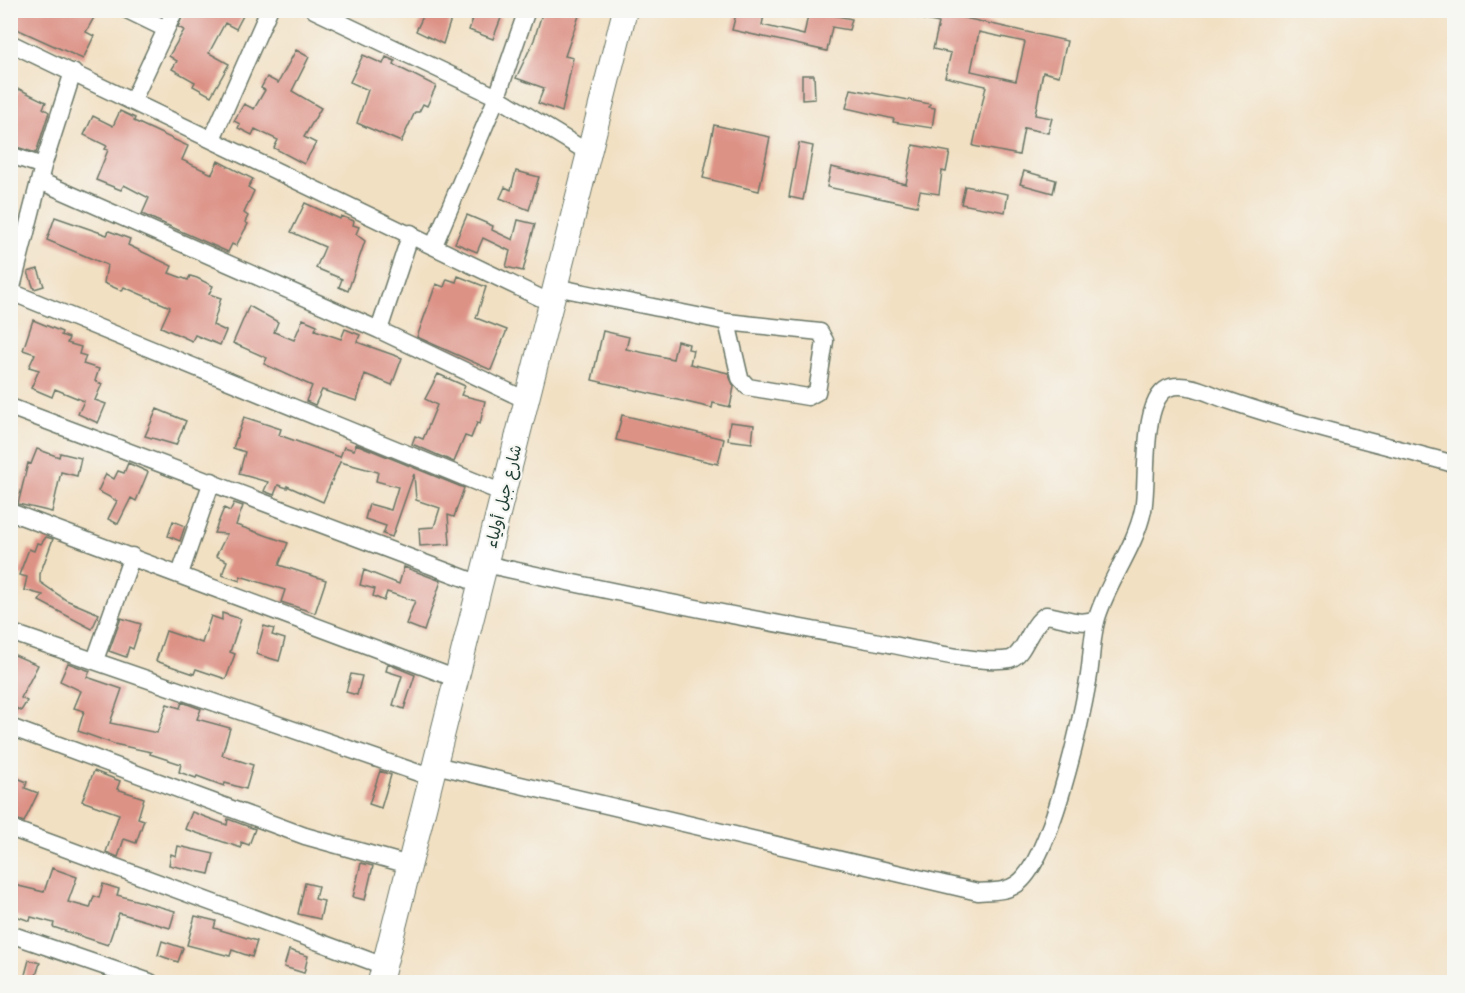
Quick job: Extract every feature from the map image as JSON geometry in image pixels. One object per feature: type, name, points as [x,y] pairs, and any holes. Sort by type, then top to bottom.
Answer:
[{"type":"highway","name":"شارع جبل أولياء","points":[[382,974],[625,10]]},
{"type":"street","points":[[127,10],[166,29]]},
{"type":"street","points":[[132,100],[175,10]]},
{"type":"street","points":[[212,139],[269,10]]},
{"type":"street","points":[[314,10],[497,97],[590,153]]},
{"type":"street","points":[[434,244],[497,97],[527,10]]},
{"type":"street","points":[[10,43],[434,244],[553,295],[727,322],[820,332],[825,340],[817,392],[808,397],[748,387],[740,378],[727,322]]},
{"type":"street","points":[[73,72],[41,174],[12,286],[503,493]]},
{"type":"street","points":[[10,155],[41,174],[526,400]]},
{"type":"street","points":[[379,330],[411,233]]},
{"type":"street","points":[[10,632],[434,771],[978,892],[998,891],[1015,886],[1027,876],[1044,841],[1068,767],[1085,694],[1097,618],[1138,527],[1143,509],[1150,415],[1158,395],[1170,387],[1189,387],[1273,416],[1455,464]]},
{"type":"street","points":[[10,407],[212,481],[483,574],[957,656],[1011,659],[1019,653],[1038,620],[1046,615],[1079,622],[1089,622],[1097,618]]},
{"type":"street","points":[[180,574],[212,481]]},
{"type":"street","points":[[10,512],[457,679]]},
{"type":"street","points":[[95,660],[132,556]]},
{"type":"street","points":[[10,727],[305,836],[409,865]]},
{"type":"street","points":[[10,828],[382,974]]},
{"type":"street","points":[[10,934],[150,982]]},
{"type":"building","points":[[10,10],[98,10],[86,32],[94,36],[83,59],[10,26]]},
{"type":"building","points":[[185,10],[246,10],[236,29],[225,23],[209,53],[229,64],[211,96],[193,86],[195,82],[172,69],[177,61],[169,56],[184,30],[178,27]]},
{"type":"building","points":[[426,10],[433,10],[451,19],[443,44],[416,31]]},
{"type":"building","points":[[476,10],[495,10],[496,15],[501,18],[493,39],[469,30]]},
{"type":"building","points":[[543,10],[581,10],[565,56],[573,58],[562,112],[538,103],[544,88],[516,78],[534,40]]},
{"type":"building","points":[[737,10],[765,10],[762,25],[804,35],[809,10],[852,19],[849,30],[832,27],[827,51],[732,30]]},
{"type":"building","points":[[903,10],[929,10],[1067,41],[1059,76],[1043,72],[1035,115],[1052,118],[1048,133],[1024,128],[1019,155],[973,146],[986,86],[945,77],[951,53],[933,49],[939,23],[902,15]],"holes":[[[979,32],[1025,42],[1016,81],[971,71]]]},
{"type":"building","points":[[296,50],[309,57],[292,91],[321,108],[304,137],[316,143],[304,164],[274,148],[278,140],[255,129],[252,135],[238,128],[240,124],[234,121],[244,104],[254,109],[265,90],[261,88],[267,77],[278,83]]},
{"type":"building","points":[[363,55],[383,64],[386,57],[395,61],[394,65],[436,86],[427,106],[423,104],[419,112],[415,112],[401,142],[357,123],[368,90],[350,82]]},
{"type":"building","points":[[802,75],[814,75],[815,99],[802,100]]},
{"type":"building","points":[[19,89],[46,102],[43,108],[49,112],[36,153],[10,145],[10,107]]},
{"type":"building","points":[[851,89],[930,104],[929,107],[935,108],[932,128],[893,122],[894,119],[846,108]]},
{"type":"building","points":[[120,111],[135,118],[134,121],[188,146],[182,160],[212,174],[218,161],[253,179],[248,187],[254,191],[244,213],[248,216],[245,222],[248,224],[236,246],[232,244],[228,252],[142,214],[149,198],[124,185],[121,190],[96,180],[108,150],[105,149],[107,146],[84,135],[93,116],[113,126]]},
{"type":"building","points":[[714,125],[770,137],[759,191],[703,178]]},
{"type":"building","points":[[799,143],[813,146],[803,200],[789,197]]},
{"type":"building","points":[[913,145],[950,152],[946,172],[942,171],[939,194],[920,191],[917,206],[827,187],[831,167],[906,184]]},
{"type":"building","points":[[516,171],[539,177],[529,210],[500,198],[505,187],[511,190]]},
{"type":"building","points":[[1024,171],[1056,180],[1053,193],[1020,184]]},
{"type":"building","points":[[965,186],[1008,194],[1005,212],[961,204]]},
{"type":"building","points":[[305,203],[340,219],[341,216],[354,221],[353,225],[359,227],[356,234],[365,241],[348,291],[339,287],[342,279],[316,268],[325,247],[291,232]]},
{"type":"building","points":[[467,215],[493,226],[492,230],[513,240],[518,220],[535,224],[523,271],[506,267],[510,251],[483,238],[477,252],[455,243]]},
{"type":"building","points":[[55,217],[107,235],[109,231],[130,239],[128,245],[172,266],[169,273],[188,280],[190,276],[197,278],[213,286],[209,294],[221,298],[213,325],[226,331],[220,345],[195,335],[192,341],[161,327],[170,307],[124,287],[122,291],[104,283],[107,265],[47,240]]},
{"type":"building","points":[[38,269],[44,286],[34,289],[28,272]]},
{"type":"building","points":[[458,276],[486,287],[476,318],[507,330],[491,370],[417,337],[436,284],[444,287],[447,279],[456,282]]},
{"type":"building","points":[[249,306],[278,322],[274,332],[294,340],[303,319],[317,325],[315,330],[341,339],[345,329],[360,335],[357,342],[402,358],[392,385],[365,374],[357,401],[322,390],[315,405],[306,401],[312,386],[264,364],[267,358],[233,343]]},
{"type":"building","points":[[33,320],[62,332],[61,335],[69,338],[67,343],[81,347],[79,354],[86,356],[83,364],[99,369],[95,381],[102,384],[95,400],[106,404],[98,423],[78,414],[84,401],[55,389],[52,397],[31,388],[39,370],[29,367],[35,354],[23,350]]},
{"type":"building","points":[[603,331],[629,337],[626,349],[673,359],[677,341],[689,344],[688,349],[693,350],[690,364],[728,373],[734,387],[730,407],[713,403],[712,408],[592,380]]},
{"type":"building","points":[[438,374],[465,386],[461,395],[485,401],[480,424],[477,423],[471,438],[465,436],[454,462],[412,444],[415,436],[423,439],[437,405],[425,399]]},
{"type":"building","points":[[157,409],[186,421],[176,445],[145,436]]},
{"type":"building","points":[[622,415],[724,439],[718,464],[616,440]]},
{"type":"building","points":[[244,417],[281,429],[279,435],[340,457],[344,447],[354,450],[356,444],[464,488],[454,517],[448,515],[450,544],[420,546],[419,528],[434,527],[440,508],[416,500],[414,474],[392,537],[383,534],[386,526],[365,519],[369,504],[391,510],[398,487],[376,481],[378,472],[340,462],[323,502],[287,486],[287,488],[278,485],[274,495],[264,491],[268,482],[239,474],[245,452],[233,448]]},
{"type":"building","points":[[730,422],[754,425],[752,443],[728,440]]},
{"type":"building","points":[[37,449],[59,457],[60,453],[81,458],[77,476],[61,472],[52,512],[18,504],[28,463],[31,464]]},
{"type":"building","points":[[128,463],[148,472],[136,501],[131,498],[118,524],[108,519],[117,501],[98,491],[106,474],[114,479],[118,471],[124,473]]},
{"type":"building","points":[[234,503],[243,506],[236,525],[288,543],[279,565],[326,580],[315,613],[281,602],[285,590],[240,576],[240,581],[222,575],[227,561],[216,556],[227,534],[214,533],[224,508],[230,511]]},
{"type":"building","points":[[173,521],[185,526],[180,541],[168,536]]},
{"type":"building","points":[[46,537],[53,539],[40,574],[40,582],[66,600],[99,614],[92,629],[39,601],[43,595],[24,590],[27,577],[19,575],[29,549],[34,551],[37,543],[41,544]]},
{"type":"building","points":[[404,567],[441,581],[424,631],[406,624],[415,601],[387,592],[384,601],[373,596],[375,589],[360,585],[364,570],[399,584]]},
{"type":"building","points":[[222,613],[241,619],[230,652],[235,654],[226,679],[196,669],[194,674],[156,661],[166,631],[202,643],[211,616],[222,620]]},
{"type":"building","points":[[121,618],[141,624],[133,649],[129,647],[126,657],[109,651]]},
{"type":"building","points":[[264,626],[274,629],[272,635],[285,639],[279,661],[256,654]]},
{"type":"building","points":[[10,653],[38,665],[21,698],[27,701],[21,711],[16,708],[11,717]]},
{"type":"building","points":[[68,663],[90,671],[87,677],[122,689],[110,723],[157,733],[167,704],[180,708],[182,702],[201,709],[197,719],[230,728],[222,755],[253,765],[246,789],[225,783],[224,786],[197,776],[196,778],[179,772],[181,764],[150,754],[151,752],[114,744],[78,731],[84,711],[74,708],[81,691],[60,681]]},
{"type":"building","points":[[388,664],[415,675],[404,709],[393,705],[402,676],[386,671]]},
{"type":"building","points":[[351,674],[362,676],[357,695],[346,692]]},
{"type":"building","points":[[94,771],[120,781],[117,789],[144,798],[138,818],[144,820],[136,843],[124,839],[118,857],[106,852],[119,814],[82,801]]},
{"type":"building","points":[[380,771],[391,775],[381,808],[369,804]]},
{"type":"building","points":[[10,775],[27,782],[25,788],[38,793],[24,822],[10,817]]},
{"type":"building","points":[[192,812],[227,825],[228,819],[255,829],[249,845],[241,842],[241,848],[185,829]]},
{"type":"building","points":[[178,846],[214,854],[209,874],[169,865],[171,854],[176,856]]},
{"type":"building","points":[[361,863],[373,866],[365,900],[353,897]]},
{"type":"building","points":[[52,868],[77,877],[68,902],[90,908],[94,896],[99,898],[103,884],[119,889],[117,895],[175,911],[170,928],[119,913],[108,945],[53,927],[54,923],[31,917],[30,921],[10,914],[10,884],[44,892]]},
{"type":"building","points":[[305,883],[318,886],[315,899],[324,901],[320,919],[298,914]]},
{"type":"building","points":[[195,916],[216,921],[214,928],[257,941],[252,957],[232,950],[230,956],[187,945]]},
{"type":"building","points":[[162,941],[183,948],[178,962],[158,955]]},
{"type":"building","points":[[289,950],[308,956],[304,973],[284,967]]},
{"type":"building","points":[[29,960],[40,963],[34,982],[23,982]]}]
